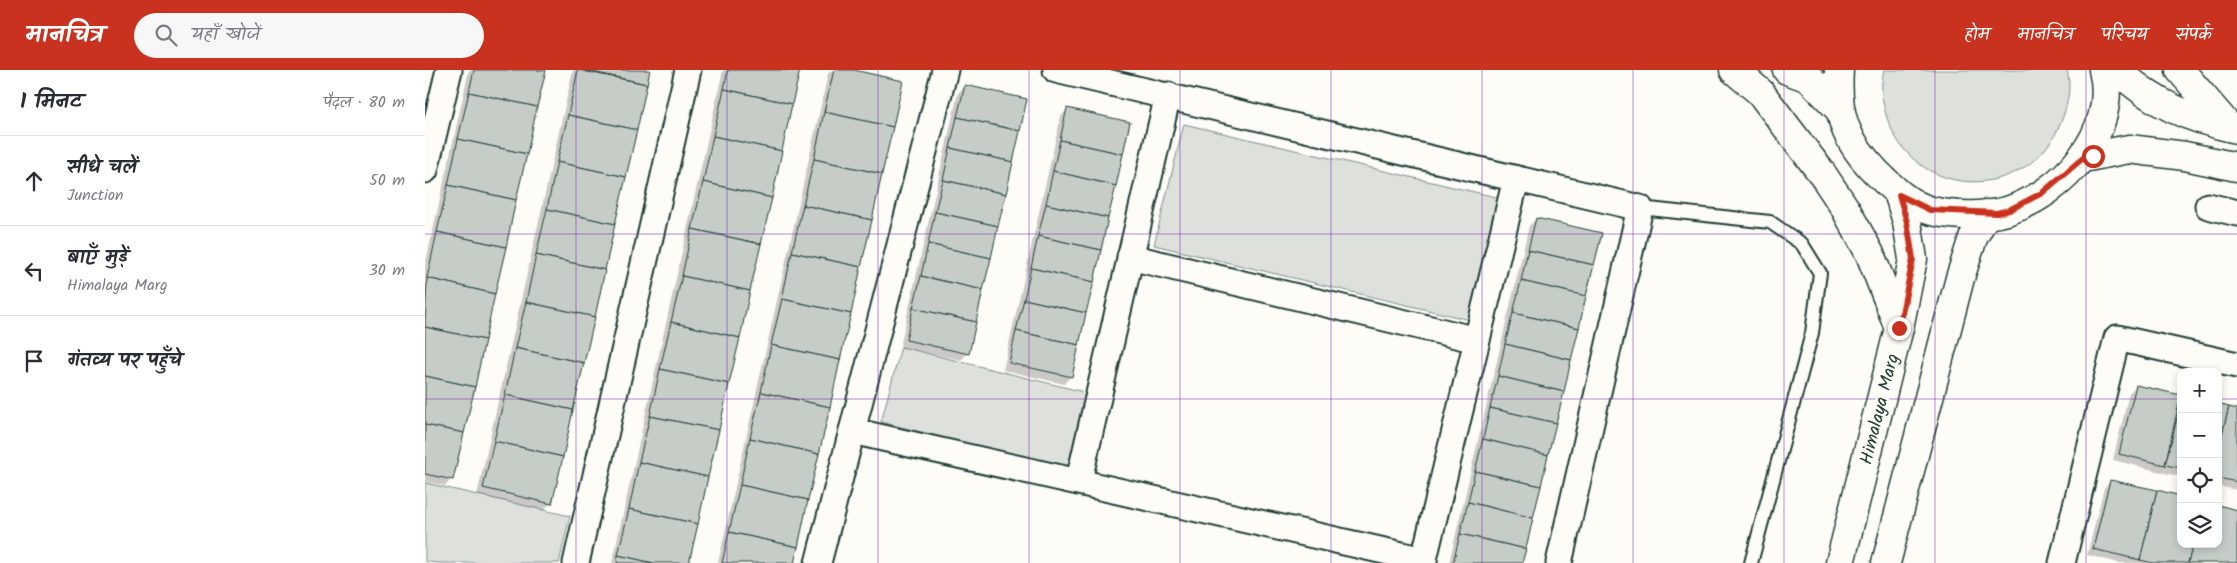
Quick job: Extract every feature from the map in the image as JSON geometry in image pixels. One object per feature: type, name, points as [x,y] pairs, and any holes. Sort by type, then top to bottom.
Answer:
[{"type":"main road","points":[[1734,70],[1760,92],[1821,172],[1845,208],[1870,254],[1899,328]]},
{"type":"main road","points":[[1787,70],[1809,78],[1839,109],[1857,152],[1899,195],[1930,210],[1986,214],[2009,210],[2042,193],[2083,158],[2096,135],[2104,106],[2106,82],[2103,70]]},
{"type":"main road","points":[[1839,70],[1839,109]]},
{"type":"main road","points":[[2118,70],[2137,88],[2167,108],[2233,128]]},
{"type":"main road","points":[[2180,70],[2233,128]]},
{"type":"main road","points":[[2083,158],[2129,149],[2185,156],[2237,167]]},
{"type":"main road","name":"Himalaya Marg","points":[[1840,563],[1899,328],[1913,259],[1907,222],[1899,195]]},
{"type":"main road","points":[[1886,563],[1958,287],[1973,238],[1986,214]]},
{"type":"street","points":[[425,170],[449,70]]},
{"type":"street","points":[[576,563],[688,70]]},
{"type":"street","points":[[818,563],[945,70]]},
{"type":"street","points":[[1057,70],[1640,208],[1559,563]]},
{"type":"street","points":[[1079,480],[1168,95]]},
{"type":"street","points":[[852,431],[1079,480],[1424,562],[1517,179]]},
{"type":"street","points":[[2208,206],[2237,213]]},
{"type":"street","points":[[1130,257],[1477,340]]},
{"type":"street","points":[[2062,563],[2117,338],[2237,365]]},
{"type":"lane","points":[[1640,208],[1770,222],[1802,244],[1820,273],[1811,333],[1751,563]]},
{"type":"shaded area","points":[[1884,70],[2067,70],[2069,83],[2068,97],[2061,122],[2046,147],[2026,166],[2002,177],[1977,182],[1951,179],[1926,169],[1906,151],[1890,126],[1885,113],[1883,98]]},
{"type":"shaded area","points":[[1184,124],[1500,198],[1470,320],[1154,245]]},
{"type":"shaded area","points":[[901,347],[1088,393],[1069,469],[881,422]]},
{"type":"shaded area","points":[[425,483],[570,516],[559,563],[436,563],[425,561]]},
{"type":"building","points":[[474,70],[546,70],[537,107],[469,92]]},
{"type":"building","points":[[578,70],[647,84],[637,130],[568,115]]},
{"type":"building","points":[[584,70],[650,70],[647,84]]},
{"type":"building","points":[[728,70],[800,70],[792,104],[724,89]]},
{"type":"building","points":[[834,70],[854,70],[903,81],[893,127],[824,112]]},
{"type":"building","points":[[965,85],[1027,99],[1020,131],[957,117]]},
{"type":"building","points":[[724,89],[792,104],[782,151],[713,136]]},
{"type":"building","points":[[469,92],[537,107],[527,154],[458,139]]},
{"type":"building","points":[[1067,108],[1130,122],[1123,154],[1060,140]]},
{"type":"building","points":[[824,112],[893,127],[882,174],[814,159]]},
{"type":"building","points":[[568,115],[637,130],[626,177],[557,162]]},
{"type":"building","points":[[957,117],[1020,131],[1013,162],[950,148]]},
{"type":"building","points":[[713,136],[782,151],[772,198],[703,182]]},
{"type":"building","points":[[458,139],[527,154],[516,200],[448,185]]},
{"type":"building","points":[[1060,140],[1123,154],[1116,186],[1053,171]]},
{"type":"building","points":[[950,148],[1013,162],[1006,194],[943,180]]},
{"type":"building","points":[[814,159],[882,174],[872,220],[803,205]]},
{"type":"building","points":[[557,162],[626,177],[615,224],[547,209]]},
{"type":"building","points":[[1053,171],[1116,186],[1108,218],[1046,204]]},
{"type":"building","points":[[943,180],[1006,194],[998,226],[935,212]]},
{"type":"building","points":[[703,182],[772,198],[761,244],[692,229]]},
{"type":"building","points":[[448,185],[516,200],[506,247],[437,232]]},
{"type":"building","points":[[1046,204],[1108,218],[1101,250],[1038,236]]},
{"type":"building","points":[[803,205],[872,220],[861,267],[792,252]]},
{"type":"building","points":[[547,209],[615,224],[605,270],[536,255]]},
{"type":"building","points":[[935,212],[998,226],[991,258],[928,244]]},
{"type":"building","points":[[1536,218],[1602,233],[1594,265],[1528,250]]},
{"type":"building","points":[[692,229],[761,244],[750,291],[682,276]]},
{"type":"building","points":[[437,232],[506,247],[495,294],[427,278]]},
{"type":"building","points":[[1038,236],[1101,250],[1094,282],[1031,268]]},
{"type":"building","points":[[928,244],[991,258],[983,290],[921,276]]},
{"type":"building","points":[[1528,250],[1594,265],[1586,296],[1521,281]]},
{"type":"building","points":[[792,252],[861,267],[851,314],[782,299]]},
{"type":"building","points":[[536,255],[605,270],[595,317],[526,302]]},
{"type":"building","points":[[1031,268],[1094,282],[1086,313],[1024,299]]},
{"type":"building","points":[[682,276],[750,291],[740,338],[671,322]]},
{"type":"building","points":[[921,276],[983,290],[976,322],[913,308]]},
{"type":"building","points":[[427,278],[495,294],[485,340],[425,327]]},
{"type":"building","points":[[1521,281],[1586,296],[1579,328],[1513,313]]},
{"type":"building","points":[[782,299],[851,314],[840,360],[771,345]]},
{"type":"building","points":[[1024,299],[1086,313],[1079,345],[1016,331]]},
{"type":"building","points":[[526,302],[595,317],[584,363],[515,348]]},
{"type":"building","points":[[913,308],[976,322],[969,354],[906,340]]},
{"type":"building","points":[[1513,313],[1579,328],[1571,360],[1505,344]]},
{"type":"building","points":[[671,322],[740,338],[729,384],[660,369]]},
{"type":"building","points":[[425,327],[485,340],[475,387],[425,376]]},
{"type":"building","points":[[1016,331],[1079,345],[1072,377],[1009,363]]},
{"type":"building","points":[[1505,344],[1571,360],[1564,392],[1498,376]]},
{"type":"building","points":[[771,345],[840,360],[830,407],[761,392]]},
{"type":"building","points":[[515,348],[584,363],[573,410],[505,395]]},
{"type":"building","points":[[660,369],[729,384],[719,430],[650,416]]},
{"type":"building","points":[[425,376],[475,387],[464,433],[425,425]]},
{"type":"building","points":[[1498,376],[1564,392],[1556,423],[1490,408]]},
{"type":"building","points":[[2136,385],[2177,394],[2177,412],[2165,465],[2119,454]]},
{"type":"building","points":[[761,392],[830,407],[819,454],[750,438]]},
{"type":"building","points":[[505,395],[573,410],[563,457],[494,441]]},
{"type":"building","points":[[2222,405],[2229,407],[2222,434]]},
{"type":"building","points":[[2229,407],[2237,409],[2237,482],[2222,479],[2222,434]]},
{"type":"building","points":[[1490,408],[1556,423],[1548,455],[1483,439]]},
{"type":"building","points":[[650,416],[719,430],[708,477],[639,462]]},
{"type":"building","points":[[2177,418],[2177,467],[2165,465]]},
{"type":"building","points":[[425,425],[464,433],[453,480],[425,474]]},
{"type":"building","points":[[750,438],[819,454],[808,500],[740,485]]},
{"type":"building","points":[[1483,439],[1548,455],[1541,486],[1475,471]]},
{"type":"building","points":[[494,441],[563,457],[552,504],[483,488]]},
{"type":"building","points":[[639,462],[708,477],[698,524],[629,509]]},
{"type":"building","points":[[1475,471],[1541,486],[1533,518],[1468,502]]},
{"type":"building","points":[[2110,480],[2157,490],[2140,560],[2093,549]]},
{"type":"building","points":[[740,485],[808,500],[798,547],[729,532]]},
{"type":"building","points":[[2157,490],[2177,495],[2177,548],[2192,548],[2188,563],[2153,563],[2140,560]]},
{"type":"building","points":[[1468,502],[1533,518],[1526,549],[1460,534]]},
{"type":"building","points":[[2222,506],[2237,510],[2237,563],[2188,563],[2192,548],[2222,548]]},
{"type":"building","points":[[629,509],[698,524],[689,563],[653,563],[618,555]]},
{"type":"building","points":[[729,532],[798,547],[794,563],[722,563]]},
{"type":"building","points":[[1460,534],[1526,549],[1522,563],[1453,563]]},
{"type":"building","points":[[618,555],[653,563],[617,563]]},
{"type":"route","points":[[1899,328],[1913,259],[1907,222],[1899,195],[1930,210],[1954,213],[1997,213],[2009,210],[2042,193],[2083,158],[2093,156]]}]
